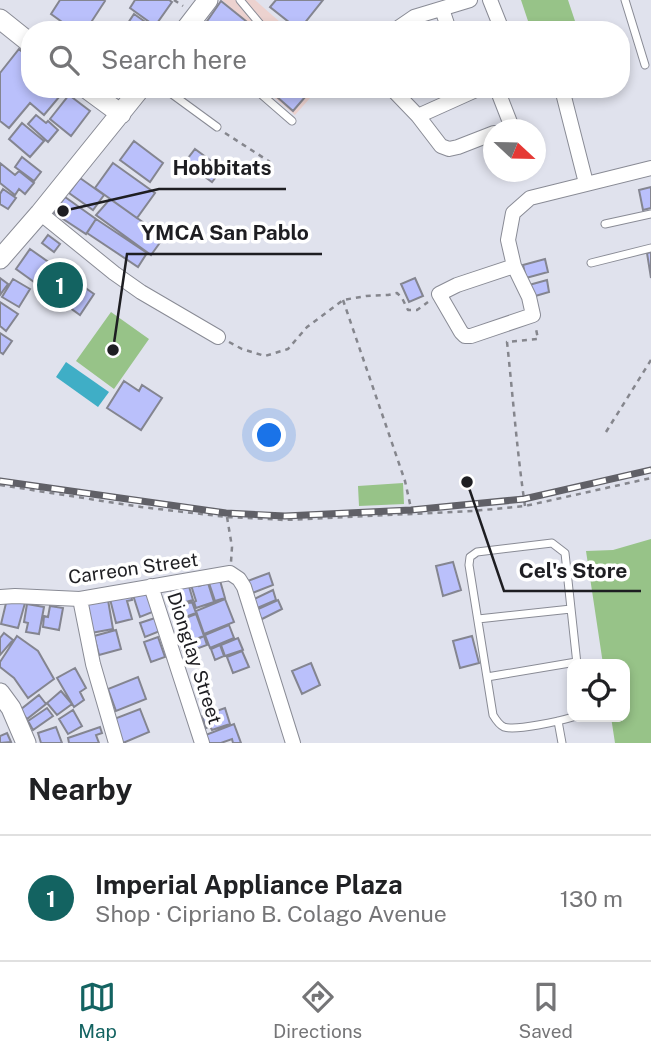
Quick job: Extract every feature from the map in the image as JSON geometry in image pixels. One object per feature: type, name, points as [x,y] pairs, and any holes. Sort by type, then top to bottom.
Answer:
[{"type":"main road","points":[[192,21],[208,0]]},
{"type":"main road","points":[[0,19],[21,36]]},
{"type":"main road","points":[[99,98],[121,114]]},
{"type":"main road","points":[[0,259],[40,214],[133,98]]},
{"type":"main road","points":[[0,693],[11,708],[26,743]]},
{"type":"street","points":[[408,21],[470,0]]},
{"type":"street","points":[[490,0],[498,21]]},
{"type":"street","points":[[442,9],[446,21]]},
{"type":"street","points":[[401,98],[441,146],[449,149],[483,137]]},
{"type":"street","points":[[418,116],[457,98]]},
{"type":"street","points":[[500,98],[506,119]]},
{"type":"street","points":[[564,98],[586,183]]},
{"type":"street","points":[[513,266],[439,294],[465,335],[471,336],[534,315],[529,297],[513,266],[508,240],[513,213],[530,198],[651,168]]},
{"type":"street","points":[[40,214],[132,286],[218,337]]},
{"type":"street","points":[[230,573],[239,579],[244,587],[293,743]]},
{"type":"street","name":"Carreon Street","points":[[0,597],[80,599],[230,573]]},
{"type":"street","name":"Dionglay Street","points":[[151,586],[202,743]]},
{"type":"street","points":[[80,599],[93,664],[116,743]]},
{"type":"lane","points":[[240,0],[258,21]]},
{"type":"lane","points":[[625,0],[645,65]]},
{"type":"lane","points":[[177,98],[217,127]]},
{"type":"lane","points":[[265,98],[292,121]]},
{"type":"lane","points":[[605,224],[651,214]]},
{"type":"lane","points":[[591,263],[651,247]]},
{"type":"lane","points":[[567,719],[510,729],[501,726],[492,715],[470,557],[477,552],[552,543],[565,553],[576,659]]},
{"type":"lane","points":[[478,619],[571,610]]},
{"type":"lane","points":[[487,677],[567,664]]},
{"type":"lane","points":[[558,721],[562,743]]},
{"type":"path","points":[[217,127],[270,162]]},
{"type":"path","points":[[218,337],[242,349],[265,356],[288,349],[307,327],[343,300],[397,293],[408,310],[417,310],[439,294]]},
{"type":"path","points":[[343,300],[405,481],[412,514]]},
{"type":"path","points":[[525,506],[518,464],[507,342],[538,338],[534,315]]},
{"type":"path","points":[[606,432],[651,360]]},
{"type":"path","points":[[0,485],[141,507],[227,517],[285,520],[525,506],[651,478]]},
{"type":"path","points":[[227,517],[232,547],[230,573]]},
{"type":"shaded area","points":[[222,0],[255,0],[279,21],[245,21]]},
{"type":"shaded area","points":[[275,98],[310,98],[295,115]]},
{"type":"green space","points":[[521,0],[568,0],[575,21],[528,21]]},
{"type":"green space","points":[[111,312],[149,339],[114,389],[76,361]]},
{"type":"green space","points":[[403,483],[404,504],[359,506],[358,486]]},
{"type":"green space","points":[[651,539],[651,743],[615,743],[612,722],[630,722],[630,659],[602,659],[586,551],[613,550]]},
{"type":"water","points":[[66,362],[109,392],[98,407],[56,377]]},
{"type":"building","points":[[60,0],[105,1],[92,21],[61,21],[51,14]]},
{"type":"building","points":[[135,0],[172,2],[159,21],[148,21],[130,8]]},
{"type":"building","points":[[276,0],[323,0],[306,21],[288,21],[270,7]]},
{"type":"building","points":[[221,1],[246,21],[207,21]]},
{"type":"building","points":[[134,14],[144,21],[129,21]]},
{"type":"building","points":[[19,49],[21,98],[58,98],[44,115],[30,103],[9,128],[0,121],[0,73]]},
{"type":"building","points":[[67,98],[73,98],[90,111],[71,136],[50,119]]},
{"type":"building","points":[[278,98],[304,98],[293,111]]},
{"type":"building","points":[[36,115],[58,130],[48,142],[28,124]]},
{"type":"building","points":[[22,123],[44,141],[30,157],[9,139]]},
{"type":"building","points":[[134,141],[163,163],[150,182],[120,160]]},
{"type":"building","points":[[195,149],[222,169],[212,182],[185,162]]},
{"type":"building","points":[[22,157],[41,172],[34,181],[15,167]]},
{"type":"building","points":[[0,163],[15,175],[19,171],[34,183],[25,194],[19,189],[15,195],[0,183]]},
{"type":"building","points":[[113,163],[155,193],[137,218],[95,188]]},
{"type":"building","points":[[80,178],[104,195],[93,210],[69,193]]},
{"type":"building","points":[[651,187],[651,208],[643,210],[639,190]]},
{"type":"building","points":[[3,189],[16,198],[8,209],[0,204]]},
{"type":"building","points":[[65,197],[96,219],[86,234],[54,213]]},
{"type":"building","points":[[110,199],[164,237],[151,255],[96,215]]},
{"type":"building","points":[[96,219],[147,253],[138,267],[87,233]]},
{"type":"building","points":[[48,235],[60,244],[54,252],[42,243]]},
{"type":"building","points":[[30,249],[94,294],[80,315],[16,269]]},
{"type":"building","points":[[651,252],[651,278],[647,253]]},
{"type":"building","points":[[545,259],[548,272],[526,278],[523,265]]},
{"type":"building","points":[[0,278],[8,284],[0,295]]},
{"type":"building","points":[[415,278],[423,296],[409,302],[401,284]]},
{"type":"building","points":[[13,279],[30,289],[19,307],[2,297]]},
{"type":"building","points":[[547,280],[549,292],[532,297],[529,285]]},
{"type":"building","points":[[0,302],[18,314],[6,331],[0,326]]},
{"type":"building","points":[[0,333],[12,341],[3,354],[0,352]]},
{"type":"building","points":[[124,381],[139,391],[142,385],[162,398],[141,430],[107,408]]},
{"type":"building","points":[[453,562],[461,590],[443,596],[436,566]]},
{"type":"building","points":[[269,573],[273,585],[250,594],[245,582]]},
{"type":"building","points":[[219,577],[225,598],[215,601],[208,580]]},
{"type":"building","points":[[198,582],[199,586],[208,583],[214,602],[196,608],[191,585]]},
{"type":"building","points":[[188,583],[193,600],[175,605],[170,588]]},
{"type":"building","points":[[148,589],[155,611],[140,617],[133,595]]},
{"type":"building","points":[[273,590],[276,600],[255,609],[252,600]]},
{"type":"building","points":[[131,594],[132,600],[127,601],[132,619],[116,623],[110,599]]},
{"type":"building","points":[[7,599],[25,603],[18,628],[1,624]]},
{"type":"building","points":[[225,599],[234,622],[204,634],[196,611]]},
{"type":"building","points":[[108,600],[113,629],[91,633],[86,604]]},
{"type":"building","points":[[278,600],[282,609],[260,620],[256,610]]},
{"type":"building","points":[[192,602],[196,613],[180,619],[176,607]]},
{"type":"building","points":[[27,604],[44,607],[39,634],[26,632],[28,623],[24,622]]},
{"type":"building","points":[[50,606],[63,608],[59,630],[43,627],[44,616],[48,617]]},
{"type":"building","points":[[196,614],[204,636],[188,642],[180,620]]},
{"type":"building","points":[[155,618],[160,631],[145,637],[140,623]]},
{"type":"building","points":[[229,625],[234,638],[210,648],[205,635]]},
{"type":"building","points":[[116,630],[121,649],[99,655],[94,636]]},
{"type":"building","points":[[4,633],[13,640],[0,655],[0,638]]},
{"type":"building","points":[[17,636],[38,651],[54,679],[28,698],[14,678],[0,667],[0,662]]},
{"type":"building","points":[[204,636],[207,645],[196,649],[193,641]]},
{"type":"building","points":[[472,636],[479,663],[460,668],[453,641]]},
{"type":"building","points":[[158,637],[165,657],[151,662],[144,642]]},
{"type":"building","points":[[238,638],[243,650],[225,656],[221,645]]},
{"type":"building","points":[[192,641],[195,649],[184,654],[181,646]]},
{"type":"building","points":[[220,645],[224,656],[215,660],[211,649]]},
{"type":"building","points":[[242,651],[249,667],[233,673],[227,657]]},
{"type":"building","points":[[311,663],[320,685],[302,694],[292,671]]},
{"type":"building","points":[[75,668],[86,688],[80,692],[84,700],[74,707],[57,678]]},
{"type":"building","points":[[138,677],[146,699],[116,711],[108,689]]},
{"type":"building","points":[[61,691],[72,704],[57,715],[47,703]]},
{"type":"building","points":[[39,695],[46,704],[27,719],[20,710]]},
{"type":"building","points":[[47,708],[53,716],[33,730],[28,721]]},
{"type":"building","points":[[225,708],[230,724],[212,730],[210,726],[206,728],[202,716]]},
{"type":"building","points":[[140,709],[149,732],[123,743],[114,719]]},
{"type":"building","points":[[73,710],[82,726],[68,734],[59,719]]},
{"type":"building","points":[[234,724],[241,743],[233,743],[232,739],[221,743],[206,743],[203,736]]},
{"type":"building","points":[[56,727],[62,743],[41,743],[38,733]]},
{"type":"building","points":[[100,727],[102,733],[96,735],[99,743],[69,743],[68,738]]},
{"type":"building","points":[[7,733],[11,742],[0,743],[0,736]]},
{"type":"railway","points":[[0,481],[226,513],[285,516],[411,510],[524,499],[651,470]]},
{"type":"place","name":"Hobbitats","points":[[63,211]]},
{"type":"place","name":"Imperial Appliance Plaza","points":[[60,285]]},
{"type":"place","name":"YMCA San Pablo","points":[[113,350]]},
{"type":"place","name":"Cel's Store","points":[[467,482]]}]
